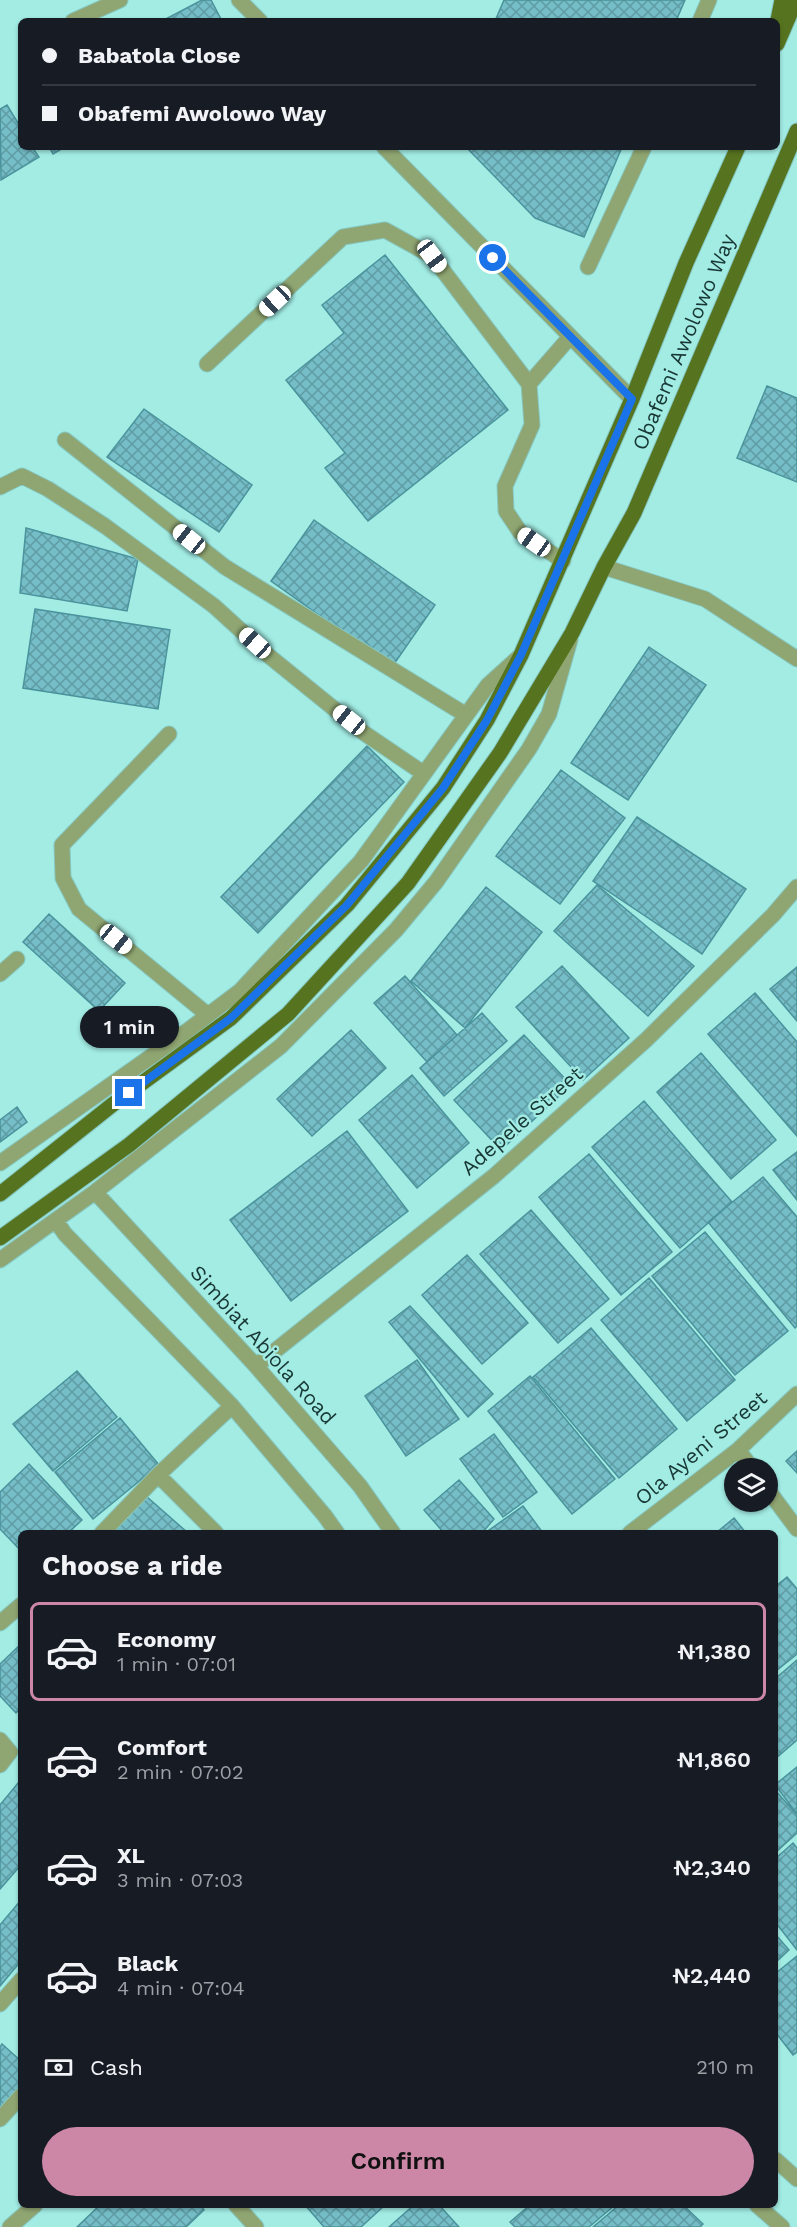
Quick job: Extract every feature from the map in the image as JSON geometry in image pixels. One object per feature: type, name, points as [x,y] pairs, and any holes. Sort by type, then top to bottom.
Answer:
[{"type":"main road","points":[[778,18],[782,0]]},
{"type":"main road","points":[[780,37],[796,0]]},
{"type":"main road","name":"Obafemi Awolowo Way","points":[[0,1238],[129,1144],[288,1014],[408,883],[458,814],[500,753],[572,633],[603,567],[634,513],[797,131]]},
{"type":"main road","name":"Obafemi Awolowo Way","points":[[0,1194],[112,1106],[231,1018],[347,905],[443,788],[487,720],[521,655],[632,399],[686,262],[736,150]]},
{"type":"street","points":[[80,18],[120,0]]},
{"type":"street","points":[[239,0],[257,18]]},
{"type":"street","points":[[701,18],[709,0]]},
{"type":"street","points":[[387,150],[632,399]]},
{"type":"street","points":[[588,267],[643,150]]},
{"type":"street","points":[[207,364],[343,237],[386,230],[432,256],[528,384],[532,425],[506,486],[506,511],[520,532],[563,561]]},
{"type":"street","points":[[528,384],[570,337]]},
{"type":"street","points":[[65,440],[225,567],[466,715]]},
{"type":"street","points":[[0,488],[22,476],[48,489],[105,526],[214,606],[269,656],[364,733],[423,773]]},
{"type":"street","points":[[603,567],[705,599],[797,659]]},
{"type":"street","points":[[0,1260],[95,1192],[281,1046],[396,930],[436,882],[529,749],[549,714],[572,633]]},
{"type":"street","points":[[0,1163],[240,991],[361,861],[488,685],[521,655]]},
{"type":"street","points":[[169,735],[62,845],[63,878],[79,909],[208,1015]]},
{"type":"street","name":"Adepele Street","points":[[256,1365],[503,1168],[646,1040],[773,915],[797,887]]},
{"type":"street","points":[[0,974],[17,959]]},
{"type":"street","name":"Simbiat Abiola Road","points":[[95,1192],[256,1365],[360,1486],[391,1530]]},
{"type":"street","points":[[56,1221],[65,1234],[232,1406],[335,1530]]},
{"type":"street","name":"Ola Ayeni Street","points":[[634,1530],[738,1450],[797,1394]]},
{"type":"street","points":[[105,1530],[158,1475],[232,1406]]},
{"type":"street","points":[[738,1450],[744,1458]]},
{"type":"street","points":[[158,1475],[213,1530]]},
{"type":"street","points":[[778,1503],[797,1528]]},
{"type":"street","points":[[0,1623],[18,1608]]},
{"type":"street","points":[[0,1740],[16,1756],[0,1765]]},
{"type":"street","points":[[0,2004],[18,1983]]},
{"type":"street","points":[[0,2119],[18,2099]]},
{"type":"street","points":[[778,2162],[797,2179]]},
{"type":"street","points":[[10,2227],[32,2208]]},
{"type":"street","points":[[239,2208],[256,2227]]},
{"type":"street","points":[[760,2208],[782,2227]]},
{"type":"building","points":[[202,0],[211,0],[220,18],[168,18]]},
{"type":"building","points":[[504,0],[685,0],[677,18],[496,18]]},
{"type":"building","points":[[7,105],[18,123],[18,150],[34,150],[39,157],[1,180],[0,109]]},
{"type":"building","points":[[469,150],[621,150],[584,237],[535,218]]},
{"type":"building","points":[[385,255],[508,410],[368,521],[325,468],[345,453],[286,380],[344,333],[322,305]]},
{"type":"building","points":[[767,386],[797,398],[797,482],[737,458]]},
{"type":"building","points":[[144,409],[252,485],[219,532],[107,457]]},
{"type":"building","points":[[314,520],[435,605],[392,667],[271,581]]},
{"type":"building","points":[[26,528],[138,559],[127,611],[20,593]]},
{"type":"building","points":[[35,609],[170,630],[158,709],[23,688]]},
{"type":"building","points":[[649,647],[706,685],[628,800],[571,763]]},
{"type":"building","points":[[367,746],[404,782],[258,933],[221,897]]},
{"type":"building","points":[[561,770],[625,818],[560,904],[496,856]]},
{"type":"building","points":[[637,817],[746,889],[702,954],[593,881]]},
{"type":"building","points":[[597,885],[694,966],[648,1016],[554,931]]},
{"type":"building","points":[[486,887],[542,932],[465,1028],[411,981]]},
{"type":"building","points":[[49,914],[125,983],[99,1011],[23,942]]},
{"type":"building","points":[[562,966],[629,1038],[583,1080],[516,1007]]},
{"type":"building","points":[[797,967],[797,1021],[770,989]]},
{"type":"building","points":[[405,976],[457,1035],[427,1062],[374,1003]]},
{"type":"building","points":[[755,993],[797,1042],[797,1136],[708,1034]]},
{"type":"building","points":[[482,1013],[507,1041],[444,1096],[420,1068]]},
{"type":"building","points":[[351,1030],[386,1068],[312,1136],[277,1099]]},
{"type":"building","points":[[524,1035],[571,1085],[501,1150],[454,1100]]},
{"type":"building","points":[[701,1053],[776,1140],[731,1179],[657,1092]]},
{"type":"building","points":[[412,1075],[469,1143],[417,1188],[359,1120]]},
{"type":"building","points":[[644,1101],[732,1202],[680,1248],[592,1147]]},
{"type":"building","points":[[17,1107],[27,1122],[0,1142],[0,1120]]},
{"type":"building","points":[[347,1131],[408,1211],[291,1301],[230,1220]]},
{"type":"building","points":[[797,1152],[797,1200],[773,1170]]},
{"type":"building","points":[[589,1154],[672,1252],[621,1295],[539,1197]]},
{"type":"building","points":[[763,1177],[797,1217],[797,1326],[795,1328],[708,1222]]},
{"type":"building","points":[[531,1210],[609,1299],[558,1343],[480,1254]]},
{"type":"building","points":[[705,1232],[788,1331],[735,1375],[652,1276]]},
{"type":"building","points":[[467,1255],[528,1323],[482,1364],[422,1295]]},
{"type":"building","points":[[649,1278],[735,1380],[687,1421],[601,1320]]},
{"type":"building","points":[[410,1306],[493,1394],[468,1417],[389,1322]]},
{"type":"building","points":[[591,1328],[677,1429],[619,1478],[533,1377]]},
{"type":"building","points":[[417,1360],[459,1419],[406,1456],[365,1396]]},
{"type":"building","points":[[77,1371],[117,1417],[53,1471],[13,1424]]},
{"type":"building","points":[[530,1376],[615,1479],[572,1514],[488,1411]]},
{"type":"building","points":[[120,1418],[159,1465],[93,1519],[55,1472]]},
{"type":"building","points":[[494,1434],[537,1492],[503,1517],[460,1459]]},
{"type":"building","points":[[797,1451],[797,1473],[786,1461]]},
{"type":"building","points":[[29,1464],[82,1520],[71,1530],[18,1530],[18,1548],[0,1529],[0,1492]]},
{"type":"building","points":[[459,1480],[494,1519],[485,1530],[441,1530],[424,1510]]},
{"type":"building","points":[[146,1496],[185,1530],[116,1530]]},
{"type":"building","points":[[523,1506],[541,1530],[489,1530]]},
{"type":"building","points":[[734,1518],[744,1530],[720,1530]]},
{"type":"building","points":[[787,1577],[797,1589],[797,1654],[778,1669],[778,1584]]},
{"type":"building","points":[[18,1647],[18,1711],[16,1713],[0,1696],[0,1664]]},
{"type":"building","points":[[797,1660],[797,1740],[778,1756],[778,1676]]},
{"type":"building","points":[[797,1767],[797,1814],[778,1789],[778,1782]]},
{"type":"building","points":[[18,1783],[18,1868],[0,1889],[0,1805]]},
{"type":"building","points":[[778,1793],[797,1815],[797,1833],[778,1850]]},
{"type":"building","points":[[793,1843],[797,1848],[797,1950],[778,1926],[778,1856]]},
{"type":"building","points":[[18,1904],[18,1965],[0,1986],[0,1925]]},
{"type":"building","points":[[778,1937],[789,1950],[778,1960]]},
{"type":"building","points":[[797,1956],[797,2052],[793,2055],[778,2036],[778,1971]]},
{"type":"building","points":[[2,2044],[18,2058],[18,2090],[0,2111],[0,2047]]},
{"type":"building","points":[[97,2208],[202,2208],[204,2210],[186,2227],[77,2227]]},
{"type":"building","points":[[308,2208],[382,2208],[361,2227],[324,2227]]},
{"type":"building","points":[[411,2208],[442,2208],[459,2227],[389,2227]]},
{"type":"building","points":[[526,2208],[611,2208],[589,2227],[515,2227],[510,2222]]},
{"type":"building","points":[[615,2208],[686,2208],[703,2224],[700,2227],[593,2227]]},
{"type":"route","points":[[129,1093],[231,1018],[347,905],[443,788],[487,720],[521,655],[579,523],[632,399],[493,258]]}]
